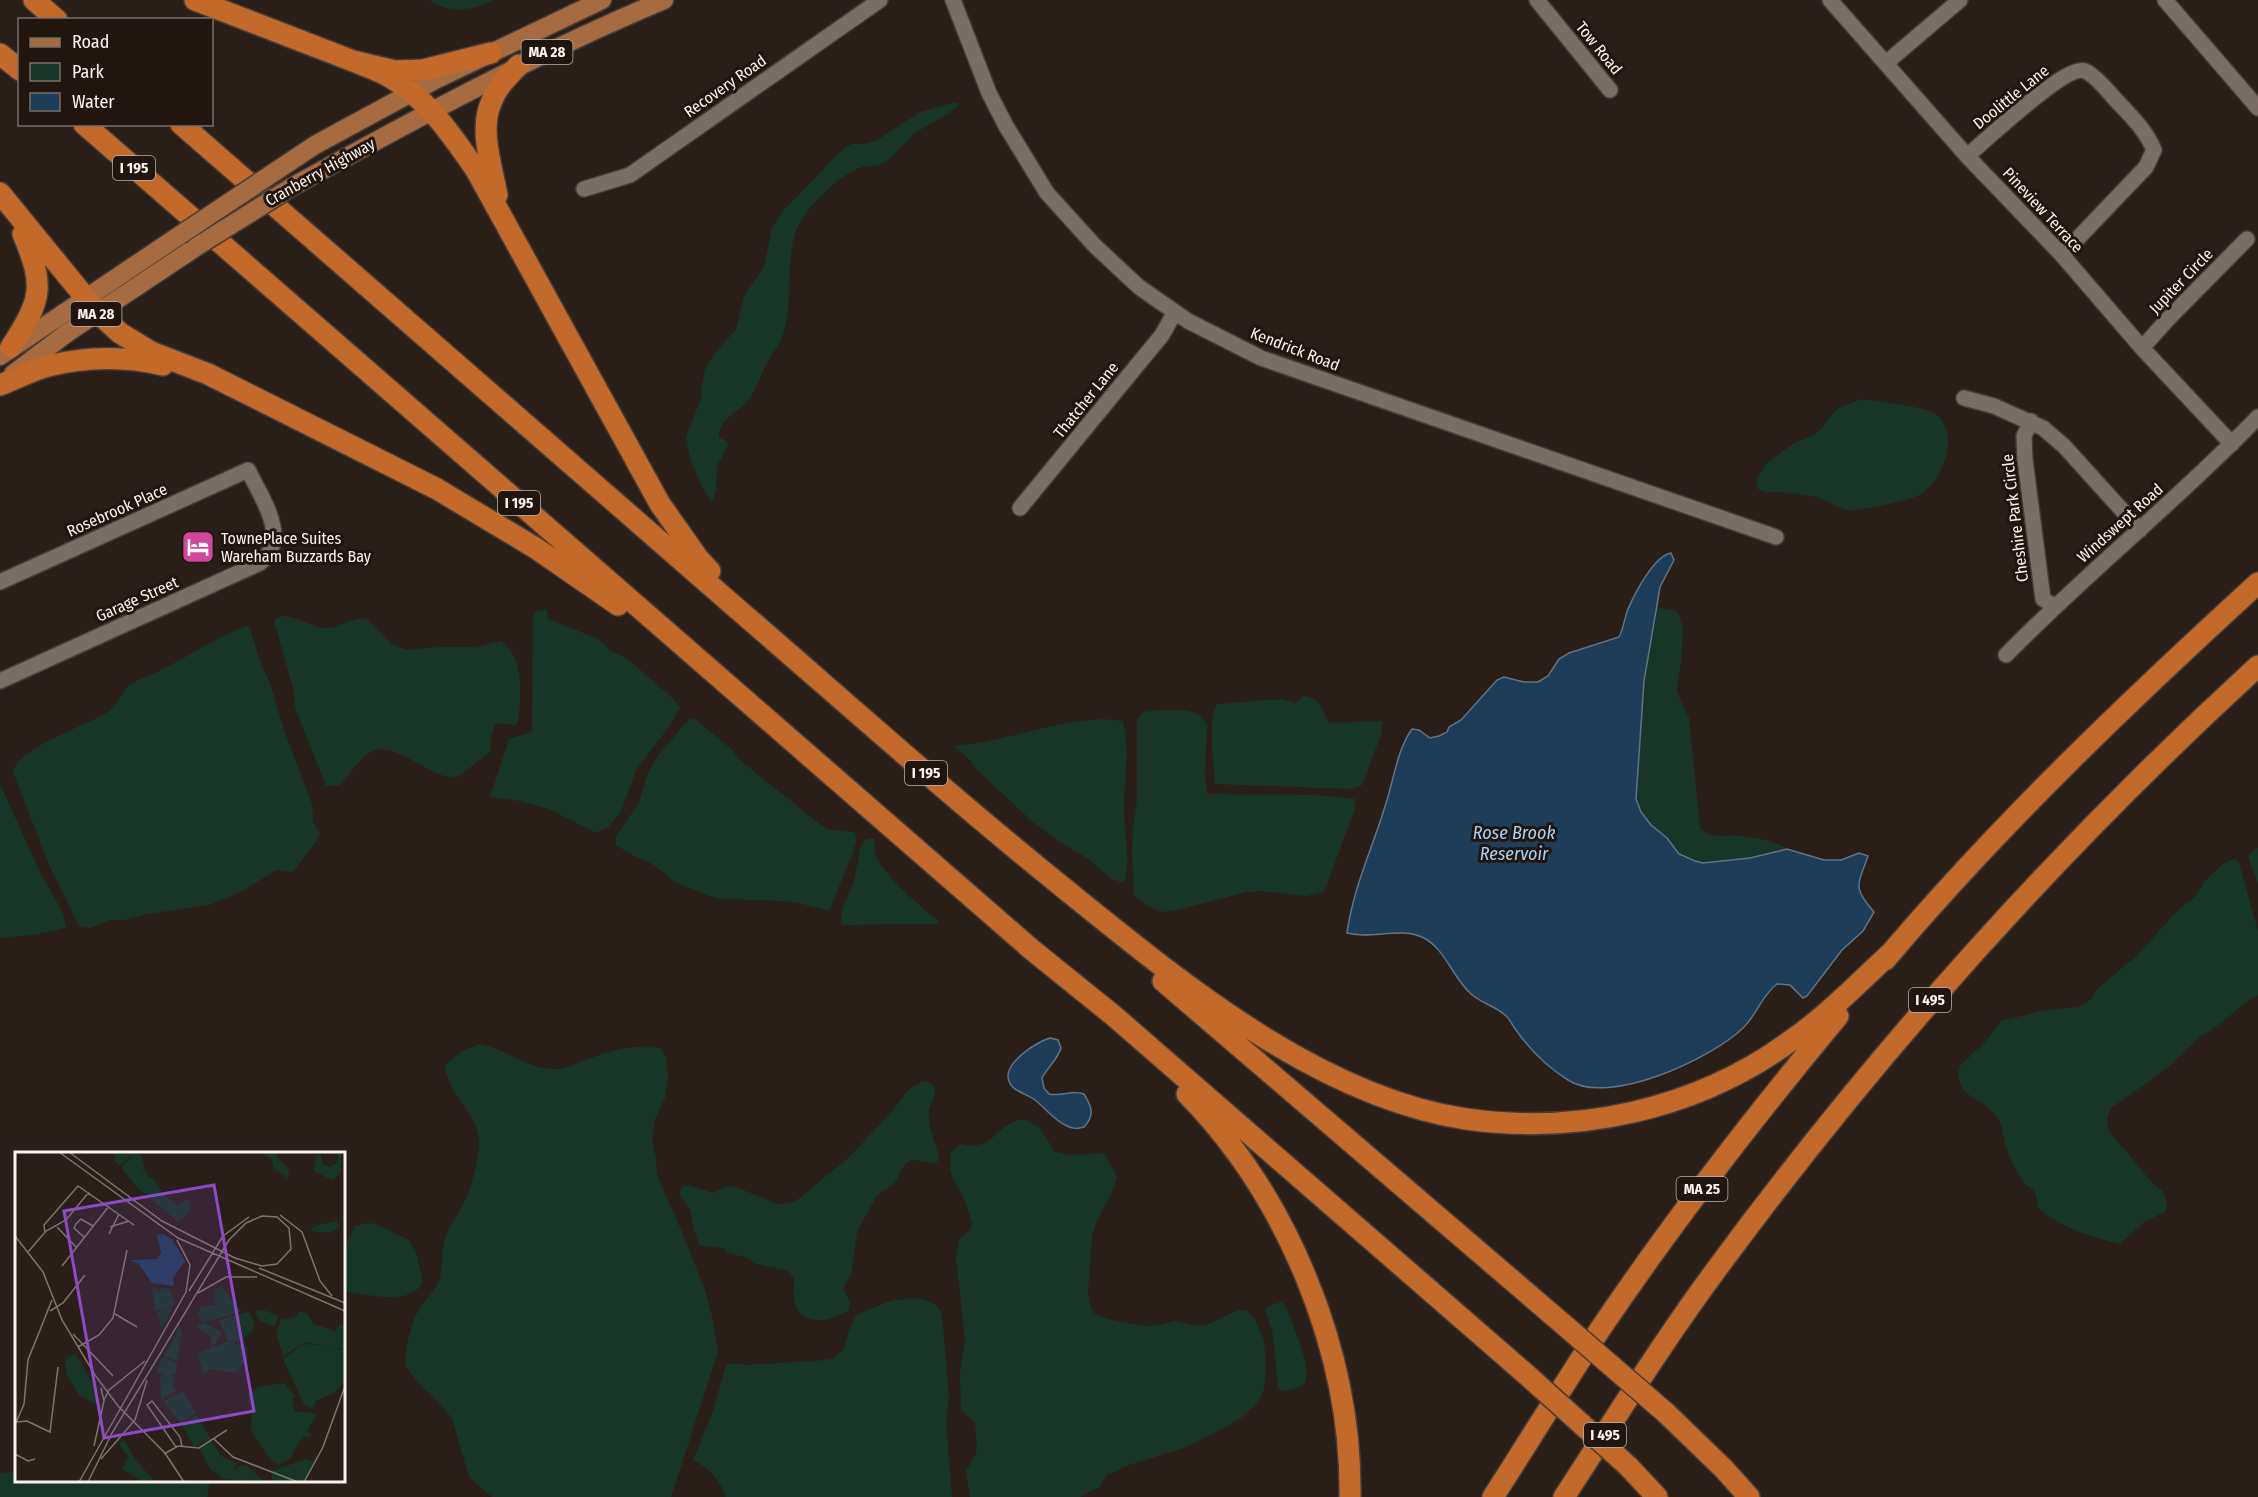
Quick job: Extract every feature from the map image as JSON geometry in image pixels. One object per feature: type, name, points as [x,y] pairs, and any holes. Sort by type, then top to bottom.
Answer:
[{"type":"highway","points":[[34,0],[55,18]]},
{"type":"highway","points":[[195,0],[387,76],[412,92],[432,110],[449,130],[476,170],[660,504],[698,558],[769,636]]},
{"type":"highway","points":[[353,62],[395,71],[423,70],[491,53]]},
{"type":"highway","points":[[0,54],[18,68]]},
{"type":"highway","points":[[500,213],[488,149],[488,111],[500,87],[519,65]]},
{"type":"highway","name":"I 195","points":[[86,126],[1031,949]]},
{"type":"highway","name":"I 195","points":[[183,126],[976,817],[1088,907]]},
{"type":"highway","points":[[5,200],[92,305],[120,333],[151,352],[208,374],[472,508],[591,585],[745,701]]},
{"type":"highway","points":[[5,200],[33,259],[38,275],[36,301],[32,314],[6,352]]},
{"type":"highway","points":[[0,385],[47,366],[116,358],[153,362],[208,374]]},
{"type":"highway","points":[[1088,907],[1159,963],[1237,1019],[1325,1072],[1355,1087],[1410,1107],[1468,1119],[1555,1124],[1615,1117],[1663,1105],[1717,1084],[1788,1043],[1817,1020],[1893,951],[2052,779],[2258,583]]},
{"type":"highway","name":"I 495","points":[[1564,1497],[1711,1277],[1780,1183],[1885,1053],[1969,956],[2065,853],[2156,761],[2258,666]]},
{"type":"highway","points":[[1088,907],[1151,970],[1666,1413],[1749,1497]]},
{"type":"highway","points":[[1031,949],[1114,1016],[1527,1375],[1629,1466],[1657,1497]]},
{"type":"highway","points":[[1031,949],[1197,1105],[1228,1142],[1269,1204],[1286,1234],[1308,1284],[1330,1353],[1345,1423],[1350,1497]]},
{"type":"highway","name":"MA 25","points":[[1493,1497],[1601,1328],[1674,1226],[1773,1096],[1893,951]]},
{"type":"main road","name":"Cranberry Highway","points":[[0,385],[67,333],[92,305],[180,235],[315,145],[412,92],[602,0]]},
{"type":"main road","name":"Cranberry Highway","points":[[6,352],[196,247],[290,188],[432,110],[519,65],[664,0]]},
{"type":"street","name":"Recovery Road","points":[[584,189],[630,175],[880,0]]},
{"type":"street","name":"Kendrick Road","points":[[953,0],[989,93],[1006,126],[1047,193],[1095,246],[1139,287],[1188,321],[1261,358],[1776,537]]},
{"type":"street","name":"Tow Road","points":[[1537,0],[1610,90]]},
{"type":"street","name":"Pineview Terrace","points":[[1830,0],[1967,156],[2062,255],[2142,348],[2232,444]]},
{"type":"street","points":[[1886,63],[1960,0]]},
{"type":"street","points":[[2165,0],[2258,108]]},
{"type":"street","name":"Doolittle Lane","points":[[1967,156],[2047,87],[2079,70],[2086,71],[2112,95],[2150,140],[2154,150],[2146,167],[2062,255]]},
{"type":"street","name":"Jupiter Circle","points":[[2142,348],[2247,239]]},
{"type":"street","name":"Thatcher Lane","points":[[1020,508],[1162,335],[1175,312]]},
{"type":"street","points":[[1964,398],[1994,406],[2043,428],[2064,446],[2140,530]]},
{"type":"street","name":"Windswept Road","points":[[2006,655],[2054,606],[2140,530],[2258,417]]},
{"type":"street","name":"Cheshire Park Circle","points":[[2031,421],[2024,436],[2028,487],[2043,599],[2054,606]]},
{"type":"street","name":"Rosebrook Place","points":[[0,582],[248,470]]},
{"type":"street","name":"Garage Street","points":[[0,681],[264,560],[274,544],[275,532],[248,470]]},
{"type":"green space","points":[[429,0],[495,0],[470,8],[453,9],[437,5]]},
{"type":"green space","points":[[957,103],[958,106],[915,133],[887,161],[850,172],[832,186],[800,222],[792,244],[784,332],[749,399],[721,427],[719,437],[728,445],[717,466],[716,491],[712,502],[702,487],[690,459],[686,437],[702,396],[701,388],[706,366],[736,330],[744,296],[764,267],[772,228],[784,210],[843,149],[852,144],[876,141],[920,112]]},
{"type":"green space","points":[[1862,399],[1914,407],[1938,416],[1948,435],[1948,447],[1941,470],[1927,489],[1907,499],[1853,510],[1844,509],[1813,497],[1765,492],[1758,489],[1756,484],[1759,474],[1767,463],[1794,443],[1819,431],[1838,408]]},
{"type":"green space","points":[[1656,608],[1675,610],[1683,629],[1677,688],[1689,718],[1700,828],[1709,834],[1759,839],[1776,843],[1787,849],[1750,858],[1703,863],[1695,861],[1679,854],[1667,838],[1651,825],[1641,812],[1636,799],[1639,728]]},
{"type":"green space","points":[[547,609],[548,619],[598,639],[611,651],[628,659],[680,707],[671,724],[636,770],[621,812],[608,827],[596,833],[549,809],[520,801],[490,797],[509,739],[532,732],[533,616],[536,611]]},
{"type":"green space","points":[[281,616],[326,628],[336,627],[356,619],[367,619],[391,644],[407,650],[476,647],[501,641],[509,648],[518,667],[520,701],[518,722],[514,725],[495,724],[490,752],[458,777],[436,773],[402,755],[379,750],[365,756],[340,785],[326,786],[295,708],[294,693],[274,624],[275,620]]},
{"type":"green space","points":[[249,626],[312,804],[313,822],[320,833],[317,841],[291,872],[276,870],[239,893],[209,905],[147,914],[124,920],[110,920],[90,928],[79,926],[50,867],[13,772],[17,763],[27,754],[54,738],[108,712],[132,683]]},
{"type":"green space","points":[[1303,696],[1317,701],[1329,723],[1382,721],[1381,735],[1362,785],[1352,789],[1215,784],[1212,720],[1217,704],[1282,699],[1296,703]]},
{"type":"green space","points":[[1187,710],[1204,720],[1207,726],[1205,772],[1207,794],[1315,795],[1355,799],[1355,809],[1324,892],[1306,896],[1260,891],[1246,892],[1162,912],[1134,896],[1132,854],[1137,801],[1137,720],[1144,712]]},
{"type":"green space","points":[[690,718],[695,719],[730,748],[741,761],[821,825],[827,829],[854,832],[857,837],[853,853],[829,911],[795,902],[716,898],[676,883],[652,864],[616,845],[616,836],[639,803],[648,772],[659,754]]},
{"type":"green space","points":[[1103,719],[1123,721],[1125,732],[1124,809],[1127,856],[1124,883],[1112,879],[1087,858],[1034,823],[954,746],[1065,724]]},
{"type":"green space","points":[[0,784],[39,870],[63,913],[66,928],[33,935],[0,938]]},
{"type":"green space","points":[[874,839],[875,853],[884,870],[939,923],[841,925],[842,909],[854,882],[860,849],[864,841]]},
{"type":"green space","points":[[2258,848],[2258,883],[2249,853]]},
{"type":"green space","points":[[2235,859],[2239,863],[2258,931],[2258,995],[2202,1035],[2166,1069],[2110,1109],[2107,1121],[2109,1131],[2154,1185],[2163,1191],[2167,1202],[2166,1211],[2144,1222],[2120,1244],[2067,1227],[2039,1209],[2034,1191],[2025,1184],[2012,1162],[1998,1118],[1990,1109],[1964,1090],[1960,1084],[1958,1076],[1960,1066],[1984,1043],[2001,1021],[2041,1011],[2078,1007],[2091,999],[2098,988],[2138,955],[2177,911],[2195,897],[2205,881],[2215,871],[2224,863]]},
{"type":"green space","points":[[480,1044],[547,1069],[566,1067],[632,1047],[660,1048],[666,1058],[668,1076],[665,1098],[655,1119],[652,1138],[657,1175],[705,1290],[718,1352],[671,1497],[492,1497],[469,1477],[452,1418],[418,1383],[405,1365],[411,1328],[420,1308],[439,1282],[445,1239],[469,1192],[479,1148],[476,1126],[452,1087],[445,1065],[462,1051]]},
{"type":"green space","points":[[923,1081],[932,1084],[935,1090],[929,1116],[930,1128],[939,1158],[937,1162],[910,1161],[893,1184],[876,1197],[857,1232],[851,1274],[843,1289],[850,1301],[849,1310],[827,1319],[811,1319],[804,1316],[798,1311],[795,1303],[794,1279],[786,1270],[756,1264],[745,1257],[728,1253],[723,1248],[700,1246],[690,1210],[679,1193],[682,1187],[688,1185],[713,1193],[728,1186],[736,1187],[777,1204],[795,1202],[848,1158],[891,1113],[909,1089]]},
{"type":"green space","points":[[1018,1120],[1026,1120],[1040,1128],[1055,1152],[1070,1155],[1104,1153],[1117,1176],[1114,1188],[1092,1236],[1088,1293],[1094,1313],[1107,1319],[1145,1326],[1175,1321],[1195,1326],[1207,1325],[1238,1310],[1247,1311],[1254,1317],[1264,1340],[1266,1368],[1264,1389],[1259,1401],[1241,1418],[1184,1448],[1129,1465],[1107,1475],[1099,1487],[1080,1497],[970,1497],[966,1471],[977,1448],[975,1422],[961,1411],[960,1373],[965,1340],[956,1258],[959,1240],[971,1228],[972,1223],[965,1201],[952,1176],[951,1152],[960,1144],[971,1146],[986,1142]]},
{"type":"green space","points":[[367,1223],[376,1224],[409,1240],[417,1256],[423,1283],[416,1290],[398,1297],[345,1291],[345,1247],[355,1226]]},
{"type":"green space","points":[[918,1298],[935,1305],[942,1314],[949,1398],[946,1422],[952,1497],[726,1497],[714,1475],[693,1460],[713,1411],[726,1365],[816,1361],[833,1358],[843,1350],[853,1320],[858,1314],[893,1300]]},
{"type":"green space","points":[[1281,1302],[1285,1305],[1296,1334],[1306,1368],[1304,1385],[1287,1391],[1278,1389],[1273,1335],[1265,1309]]},
{"type":"green space","points":[[15,1471],[15,1482],[210,1482],[207,1497],[0,1497],[0,1473]]},
{"type":"water","name":"Rose Brook Reservoir","points":[[1671,553],[1674,560],[1660,587],[1644,681],[1636,799],[1641,812],[1651,825],[1667,838],[1679,854],[1703,863],[1750,858],[1787,849],[1824,860],[1841,860],[1859,853],[1868,856],[1859,885],[1862,897],[1874,912],[1863,931],[1842,950],[1807,996],[1803,998],[1790,985],[1777,984],[1767,994],[1744,1027],[1729,1039],[1686,1065],[1634,1083],[1608,1087],[1586,1087],[1568,1080],[1539,1058],[1507,1017],[1471,994],[1438,949],[1424,938],[1405,933],[1357,935],[1347,933],[1359,884],[1389,794],[1399,755],[1412,729],[1419,730],[1430,738],[1439,736],[1461,720],[1497,680],[1504,677],[1524,682],[1538,682],[1548,676],[1559,659],[1569,653],[1619,637],[1628,609],[1640,585],[1658,561]]},
{"type":"water","points":[[1050,1038],[1058,1040],[1061,1048],[1042,1078],[1044,1088],[1049,1094],[1075,1092],[1084,1094],[1089,1103],[1091,1115],[1084,1127],[1074,1128],[1063,1124],[1035,1100],[1013,1087],[1009,1081],[1008,1074],[1015,1061],[1029,1049]]},
{"type":"place","name":"TownePlace Suites Wareham Buzzards Bay","points":[[198,547]]}]
